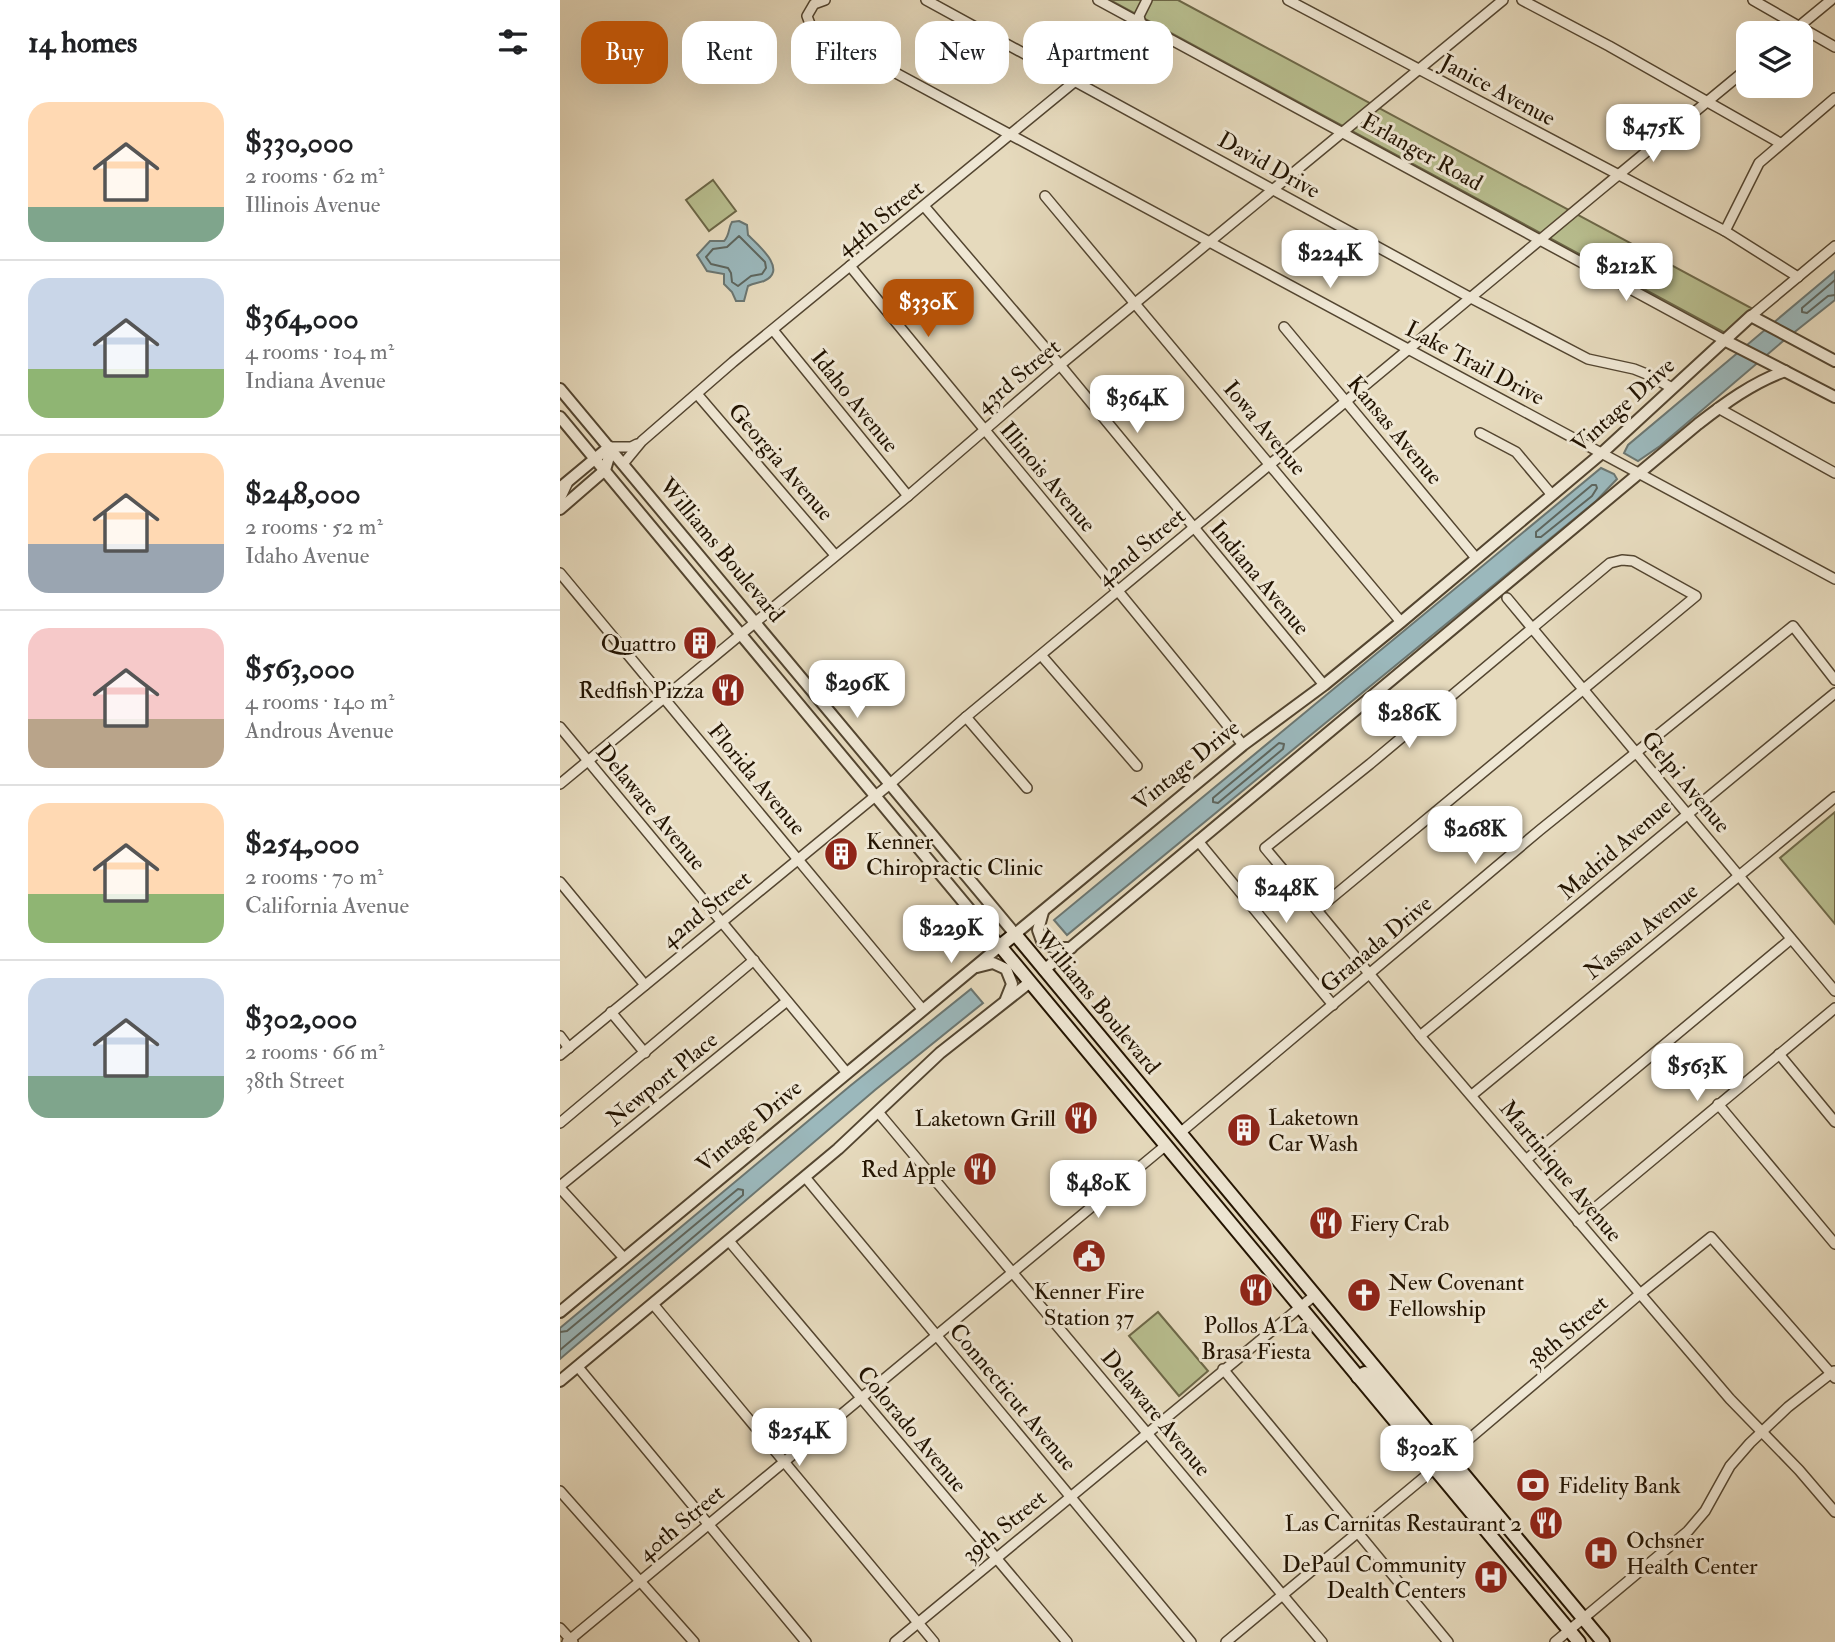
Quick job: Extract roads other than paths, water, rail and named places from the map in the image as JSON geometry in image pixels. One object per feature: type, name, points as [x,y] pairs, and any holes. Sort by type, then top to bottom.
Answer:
[{"type":"main road","name":"Vintage Drive","points":[[1000,946],[1014,934]]},
{"type":"main road","name":"Williams Boulevard","points":[[1014,934],[1603,1642]]},
{"type":"main road","name":"Williams Boulevard","points":[[1000,946],[1579,1642]]},
{"type":"main road","points":[[1030,982],[1044,970]]},
{"type":"main road","points":[[1102,1069],[1109,1065],[1114,1067],[1152,1099]]},
{"type":"main road","points":[[1139,1114],[1148,1114],[1168,1136],[1180,1133]]},
{"type":"main road","points":[[1165,1146],[1170,1142],[1178,1143],[1198,1164],[1208,1167]]},
{"type":"main road","points":[[1358,1377],[1365,1373],[1369,1375],[1436,1455],[1440,1458],[1449,1456]]},
{"type":"main road","points":[[1434,1469],[1448,1470],[1490,1517],[1501,1519]]},
{"type":"street","name":"Lake Trail Drive","points":[[825,0],[814,4],[807,16],[816,30],[1835,579]]},
{"type":"street","name":"David Drive","points":[[926,0],[1023,52]]},
{"type":"street","name":"Erlanger Road","points":[[1098,0],[1136,21]]},
{"type":"street","points":[[1140,21],[1139,16],[1147,0]]},
{"type":"street","name":"Janice Avenue","points":[[1288,0],[1725,231],[1798,277]]},
{"type":"street","name":"43rd Street","points":[[560,784],[908,496],[1060,365],[1503,0]]},
{"type":"street","points":[[1522,0],[1780,144]]},
{"type":"street","points":[[1753,0],[1789,21]]},
{"type":"street","points":[[1806,21],[1831,0]]},
{"type":"street","points":[[1813,35],[1835,47]]},
{"type":"street","name":"Erlanger Road","points":[[1173,41],[1730,343]]},
{"type":"street","name":"42nd Street","points":[[560,1055],[890,784],[966,717],[1269,464],[1736,78]]},
{"type":"street","name":"44th Street","points":[[622,464],[642,441],[697,394],[1071,84]]},
{"type":"street","name":"David Drive","points":[[1083,84],[1471,298],[1588,359],[1649,374],[1672,388]]},
{"type":"street","points":[[1725,231],[1759,163],[1835,98]]},
{"type":"street","name":"Iowa Avenue","points":[[1045,196],[1401,622]]},
{"type":"street","name":"Indiana Avenue","points":[[924,206],[1060,365],[1324,685]]},
{"type":"street","name":"Vintage Drive","points":[[1014,934],[1243,745],[1324,685],[1401,622],[1602,453],[1672,388],[1730,343],[1751,316],[1835,246]]},
{"type":"street","name":"Illinois Avenue","points":[[850,266],[983,430],[1153,631],[1243,745]]},
{"type":"street","points":[[1751,316],[1835,361]]},
{"type":"street","name":"Kansas Avenue","points":[[1284,327],[1476,558]]},
{"type":"street","name":"Idaho Avenue","points":[[773,330],[908,496]]},
{"type":"street","points":[[1730,343],[1835,397]]},
{"type":"street","points":[[1044,970],[1718,408],[1768,377],[1785,372]]},
{"type":"street","name":"Williams Boulevard","points":[[560,389],[1014,934]]},
{"type":"street","name":"Georgia Avenue","points":[[697,394],[835,555]]},
{"type":"street","points":[[1718,408],[1835,473]]},
{"type":"street","name":"Williams Boulevard","points":[[560,416],[595,459],[606,465],[740,634],[1000,946]]},
{"type":"street","points":[[1480,433],[1516,452],[1552,495]]},
{"type":"street","points":[[560,488],[608,447],[631,447],[642,441]]},
{"type":"street","points":[[606,465],[608,447]]},
{"type":"street","points":[[560,508],[606,465],[622,464]]},
{"type":"street","points":[[560,499],[572,477]]},
{"type":"street","points":[[1317,910],[1696,596],[1633,561],[1622,560],[1610,563],[1532,627]]},
{"type":"street","name":"Florida Avenue","points":[[560,573],[923,1010]]},
{"type":"street","name":"Gelpi Avenue","points":[[1507,598],[1835,991]]},
{"type":"street","name":"Granada Drive","points":[[1180,1133],[1540,830],[1793,626],[1835,680]]},
{"type":"street","name":"Martinique Avenue","points":[[1532,627],[1370,764],[1265,848],[1578,1222],[1730,1399],[1763,1431],[1835,1513]]},
{"type":"street","points":[[1041,655],[1137,766]]},
{"type":"street","name":"Madrid Avenue","points":[[1420,1036],[1575,909],[1687,812],[1835,693]]},
{"type":"street","points":[[966,717],[1027,789]]},
{"type":"street","name":"Delaware Avenue","points":[[560,727],[847,1073]]},
{"type":"street","name":"Nassau Avenue","points":[[1472,1095],[1835,797]]},
{"type":"street","points":[[1198,841],[1333,1006]]},
{"type":"street","points":[[560,882],[645,985]]},
{"type":"street","points":[[1044,910],[1038,930],[1042,941],[1055,948],[1071,947]]},
{"type":"street","points":[[1527,1159],[1791,939]]},
{"type":"street","name":"Vintage Drive","points":[[560,1312],[1000,946]]},
{"type":"street","points":[[560,1124],[754,960]]},
{"type":"street","points":[[970,970],[993,964],[1006,969],[1012,984],[1005,1002]]},
{"type":"street","points":[[560,1381],[805,1177],[940,1053],[1030,982]]},
{"type":"street","name":"Newport Place","points":[[560,1187],[787,1001]]},
{"type":"street","points":[[1578,1222],[1835,1008]]},
{"type":"street","points":[[611,1012],[645,1053]]},
{"type":"street","points":[[560,1036],[569,1048]]},
{"type":"street","points":[[1779,1054],[1835,1122]]},
{"type":"street","points":[[1718,1104],[1835,1244]]},
{"type":"street","name":"Delaware Avenue","points":[[878,1112],[1322,1642]]},
{"type":"street","name":"40th Street","points":[[570,1641],[1165,1146]]},
{"type":"street","name":"Connecticut Avenue","points":[[805,1177],[1191,1642]]},
{"type":"street","points":[[560,1187],[624,1258]]},
{"type":"street","name":"38th Street","points":[[1449,1456],[1711,1237],[1834,1374]]},
{"type":"street","name":"Colorado Avenue","points":[[729,1241],[1067,1642]]},
{"type":"street","name":"39th Street","points":[[895,1642],[1315,1295]]},
{"type":"street","points":[[653,1304],[934,1642]]},
{"type":"street","points":[[578,1367],[806,1642]]},
{"type":"street","points":[[1223,1369],[1448,1642]]},
{"type":"street","points":[[1555,1642],[1688,1531],[1705,1511],[1730,1466],[1763,1431],[1834,1374]]},
{"type":"street","points":[[1226,1642],[1434,1469]]},
{"type":"street","points":[[560,1492],[694,1642]]},
{"type":"street","points":[[560,1628],[570,1641]]},
{"type":"water","points":[[739,221],[747,225],[748,235],[769,257],[773,270],[771,276],[764,281],[748,286],[744,301],[736,301],[724,284],[724,274],[707,271],[697,255],[710,241],[724,241],[732,222]]},
{"type":"water","points":[[1835,271],[1835,300],[1660,446],[1638,461],[1624,453],[1628,445]]},
{"type":"water","points":[[1601,468],[1614,474],[1617,479],[1596,501],[1067,935],[1054,920]]},
{"type":"water","points":[[971,989],[983,1003],[875,1090],[560,1359],[560,1328],[850,1086]]},
{"type":"place","name":"Quattro","points":[[700,643]]},
{"type":"place","name":"Redfish Pizza","points":[[728,690]]},
{"type":"place","name":"Kenner Chiropractic Clinic","points":[[841,854]]},
{"type":"place","name":"Laketown Grill","points":[[1081,1118]]},
{"type":"place","name":"Laketown Car Wash","points":[[1244,1130]]},
{"type":"place","name":"Red Apple","points":[[980,1169]]},
{"type":"place","name":"Fiery Crab","points":[[1326,1223]]},
{"type":"place","name":"Kenner Fire Station 37","points":[[1089,1256]]},
{"type":"place","name":"Pollos A La Brasa Fiesta","points":[[1256,1290]]},
{"type":"place","name":"New Covenant Fellowship","points":[[1364,1295]]},
{"type":"place","name":"Fidelity Bank","points":[[1533,1485]]},
{"type":"place","name":"Las Carnitas Restaurant 2","points":[[1546,1523]]},
{"type":"place","name":"Ochsner Health Center","points":[[1601,1553]]},
{"type":"place","name":"DePaul Community Dealth Centers","points":[[1491,1577]]}]
